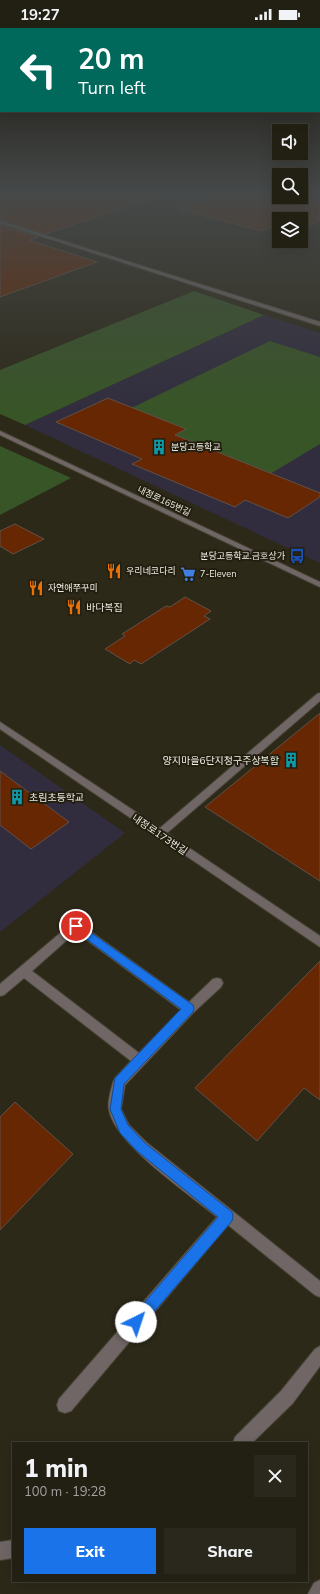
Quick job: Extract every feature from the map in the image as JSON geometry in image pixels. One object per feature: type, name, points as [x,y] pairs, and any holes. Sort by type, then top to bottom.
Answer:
[{"type":"street","points":[[135,265],[320,324]]},
{"type":"street","points":[[308,320],[314,317]]},
{"type":"street","name":"내정로165번길","points":[[0,433],[320,585]]},
{"type":"street","points":[[160,834],[320,696]]},
{"type":"street","name":"내정로173번길","points":[[0,725],[320,942]]},
{"type":"street","points":[[0,991],[76,926],[189,1009]]},
{"type":"street","points":[[24,971],[140,1060]]},
{"type":"street","points":[[217,983],[189,1009],[119,1082],[115,1109],[124,1129],[141,1147],[320,1290]]},
{"type":"street","points":[[65,1405],[227,1216]]},
{"type":"street","points":[[242,1442],[287,1396],[320,1354]]},
{"type":"street","points":[[0,1551],[12,1549]]},
{"type":"street","points":[[317,1594],[320,1589]]},
{"type":"shaded area","points":[[264,315],[320,333],[320,563],[25,425]]},
{"type":"shaded area","points":[[0,745],[125,833],[0,932]]},
{"type":"green space","points":[[194,291],[264,315],[25,425],[0,414],[0,370]]},
{"type":"green space","points":[[270,341],[320,357],[320,444],[270,474],[121,413]]},
{"type":"green space","points":[[0,446],[71,478],[0,515]]},
{"type":"building","points":[[0,265],[88,265],[0,297]]},
{"type":"building","name":"분당고등학교","points":[[108,398],[186,429],[175,435],[320,493],[320,497],[288,518],[245,500],[235,507],[132,464],[142,459],[56,422]]},
{"type":"building","points":[[15,524],[44,539],[13,554],[0,546],[0,531]]},
{"type":"building","points":[[185,597],[211,611],[204,616],[210,619],[141,664],[134,660],[130,664],[105,649],[125,636],[122,634],[166,606],[170,607]]},
{"type":"building","name":"양지마을6단지청구주상복합","points":[[320,713],[320,881],[205,807]]},
{"type":"building","name":"초림초등학교","points":[[0,771],[69,822],[31,849],[0,825]]},
{"type":"building","points":[[320,961],[320,1100],[304,1088],[257,1141],[195,1088]]},
{"type":"building","points":[[15,1102],[73,1154],[0,1230],[0,1117]]},
{"type":"place","name":"분당고등학교","points":[[159,447]]},
{"type":"place","name":"분당고등학교.금호상가","points":[[297,556]]},
{"type":"place","name":"우리네코다리","points":[[114,571]]},
{"type":"place","name":"7-Eleven","points":[[188,574]]},
{"type":"place","name":"자연애쭈꾸미","points":[[36,588]]},
{"type":"place","name":"바다복집","points":[[74,607]]},
{"type":"place","name":"양지마을6단지청구주상복합","points":[[291,760]]},
{"type":"place","name":"초림초등학교","points":[[17,797]]},
{"type":"route","points":[[76,926],[189,1009],[119,1082],[115,1109],[124,1129],[141,1147],[227,1216],[136,1322]]}]
